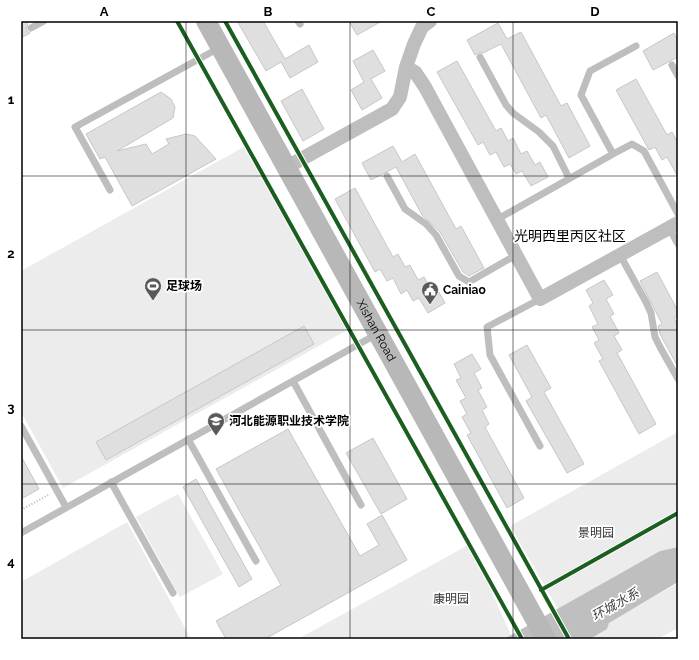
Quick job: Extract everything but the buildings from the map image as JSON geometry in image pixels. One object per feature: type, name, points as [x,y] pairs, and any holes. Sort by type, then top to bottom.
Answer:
[{"type":"street","name":"Xishan Road","points":[[206,21],[546,639]]},
{"type":"street","points":[[287,167],[392,109],[400,97],[406,67],[414,44],[422,27],[430,21]]},
{"type":"street","points":[[406,67],[415,72],[425,87],[540,299],[674,226]]},
{"type":"lane","points":[[31,28],[44,21]]},
{"type":"lane","points":[[612,154],[581,95],[590,71],[636,46]]},
{"type":"lane","points":[[110,190],[75,127],[220,47]]},
{"type":"lane","points":[[480,57],[506,105],[512,113],[539,132],[552,146],[569,178]]},
{"type":"lane","points":[[672,65],[678,76]]},
{"type":"lane","points":[[496,220],[632,144],[644,151],[678,214]]},
{"type":"lane","points":[[387,176],[405,209],[426,224],[436,235],[459,276],[469,282],[516,255]]},
{"type":"lane","points":[[674,226],[678,244]]},
{"type":"lane","points":[[620,255],[646,302],[651,313],[655,337],[678,379]]},
{"type":"lane","points":[[540,299],[487,327],[490,355],[540,446]]},
{"type":"lane","points":[[21,533],[379,334]]},
{"type":"lane","points":[[293,381],[361,505]]},
{"type":"lane","points":[[21,426],[66,507]]},
{"type":"lane","points":[[188,439],[256,561]]},
{"type":"lane","points":[[111,482],[174,593]]},
{"type":"path","points":[[21,510],[57,490]]},
{"type":"green space","points":[[249,144],[351,328],[63,488],[21,412],[21,271]]},
{"type":"green space","name":"景明园","points":[[678,432],[678,547],[660,551],[558,609],[510,526]]},
{"type":"green space","points":[[178,494],[223,574],[180,597],[136,517]]},
{"type":"green space","points":[[127,522],[191,639],[21,639],[21,582]]},
{"type":"green space","name":"康明园","points":[[470,544],[511,635],[504,639],[298,639]]},
{"type":"green space","points":[[678,583],[678,628],[658,639],[590,639],[607,629],[608,623]]},
{"type":"water","name":"环城水系","points":[[678,547],[678,582],[609,623],[607,629],[590,639],[504,639],[660,551]]},
{"type":"cycle path","points":[[177,21],[522,639]]},
{"type":"cycle path","points":[[225,21],[569,639]]},
{"type":"cycle path","points":[[541,590],[678,513]]},
{"type":"place","name":"足球场","points":[[153,301]]},
{"type":"place","name":"Cainiao","points":[[430,305]]},
{"type":"place","name":"河北能源职业技术学院","points":[[216,436]]},
{"type":"district","name":"光明西里丙区社区","points":[[570,236]]}]
